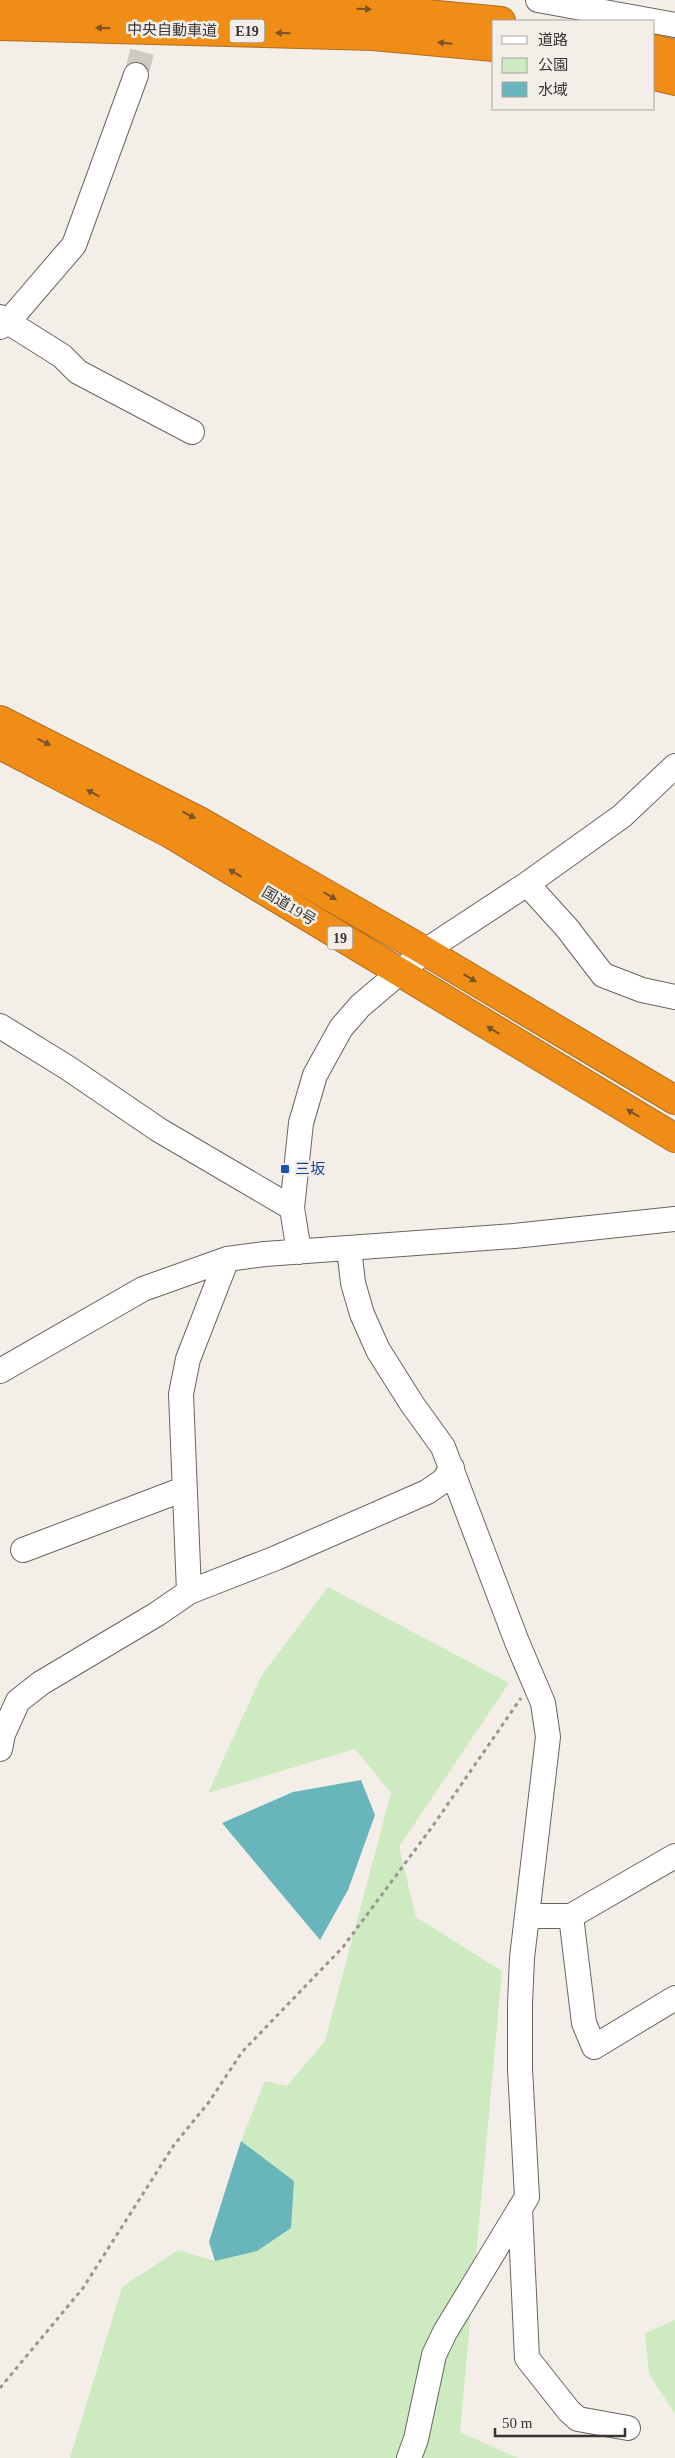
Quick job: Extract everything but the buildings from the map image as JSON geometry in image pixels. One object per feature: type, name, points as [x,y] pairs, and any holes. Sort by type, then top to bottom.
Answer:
[{"type":"highway","name":"中央自動車道","points":[[0,4],[385,10],[492,20]]},
{"type":"highway","name":"中央自動車道","points":[[0,26],[373,36],[492,47]]},
{"type":"highway","points":[[655,49],[675,54]]},
{"type":"highway","points":[[655,76],[675,81]]},
{"type":"highway","name":"国道19号","points":[[0,720],[201,822],[425,951],[675,1100]]},
{"type":"highway","name":"国道19号","points":[[0,745],[169,834],[397,973],[675,1138]]},
{"type":"street","points":[[538,0],[648,20]]},
{"type":"street","points":[[655,21],[675,25]]},
{"type":"street","points":[[136,75],[74,244],[2,322],[62,356],[78,372],[192,432]]},
{"type":"street","points":[[299,1252],[292,1208],[301,1124],[315,1075],[341,1028],[360,1006],[425,951],[527,884],[622,816],[675,766]]},
{"type":"street","points":[[527,884],[567,928],[603,975],[642,990],[675,997]]},
{"type":"street","points":[[0,1026],[68,1068],[159,1130],[292,1208]]},
{"type":"street","points":[[0,1371],[143,1289],[227,1259],[514,1236],[675,1219]]},
{"type":"street","points":[[349,1248],[353,1283],[362,1314],[378,1350],[412,1404],[444,1447],[532,1681],[543,1702],[548,1737],[522,1958],[520,2069],[527,2197],[445,2332],[434,2355],[416,2439],[409,2458]]},
{"type":"street","points":[[188,1592],[181,1394],[188,1359],[227,1259]]},
{"type":"street","points":[[1,1738],[18,1701],[41,1682],[157,1614],[188,1592],[276,1558],[427,1492],[443,1481],[452,1468]]},
{"type":"street","points":[[23,1550],[184,1489]]},
{"type":"street","points":[[528,1916],[571,1916],[675,1856]]},
{"type":"street","points":[[571,1916],[584,2023],[594,2047],[675,1998]]},
{"type":"street","points":[[520,2208],[527,2358],[569,2411],[578,2419],[628,2428]]},
{"type":"path","points":[[0,2388],[82,2288],[174,2144],[209,2102],[242,2052],[343,1947],[387,1888],[532,1681]]},
{"type":"green space","points":[[328,1587],[509,1683],[399,1847],[416,1917],[502,1971],[460,2432],[518,2458],[70,2458],[122,2287],[178,2250],[215,2261],[294,2181],[241,2141],[265,2081],[287,2086],[325,2041],[391,1793],[355,1749],[208,1793],[262,1675]]},
{"type":"green space","points":[[675,2320],[675,2414],[649,2374],[645,2333]]},
{"type":"water","points":[[361,1780],[375,1815],[348,1890],[320,1940],[222,1823],[293,1792]]},
{"type":"water","points":[[241,2141],[294,2181],[291,2228],[257,2251],[215,2261],[209,2242]]},
{"type":"tunnel","points":[[136,75],[152,14]]},
{"type":"place","name":"三坂","points":[[285,1169]]}]
